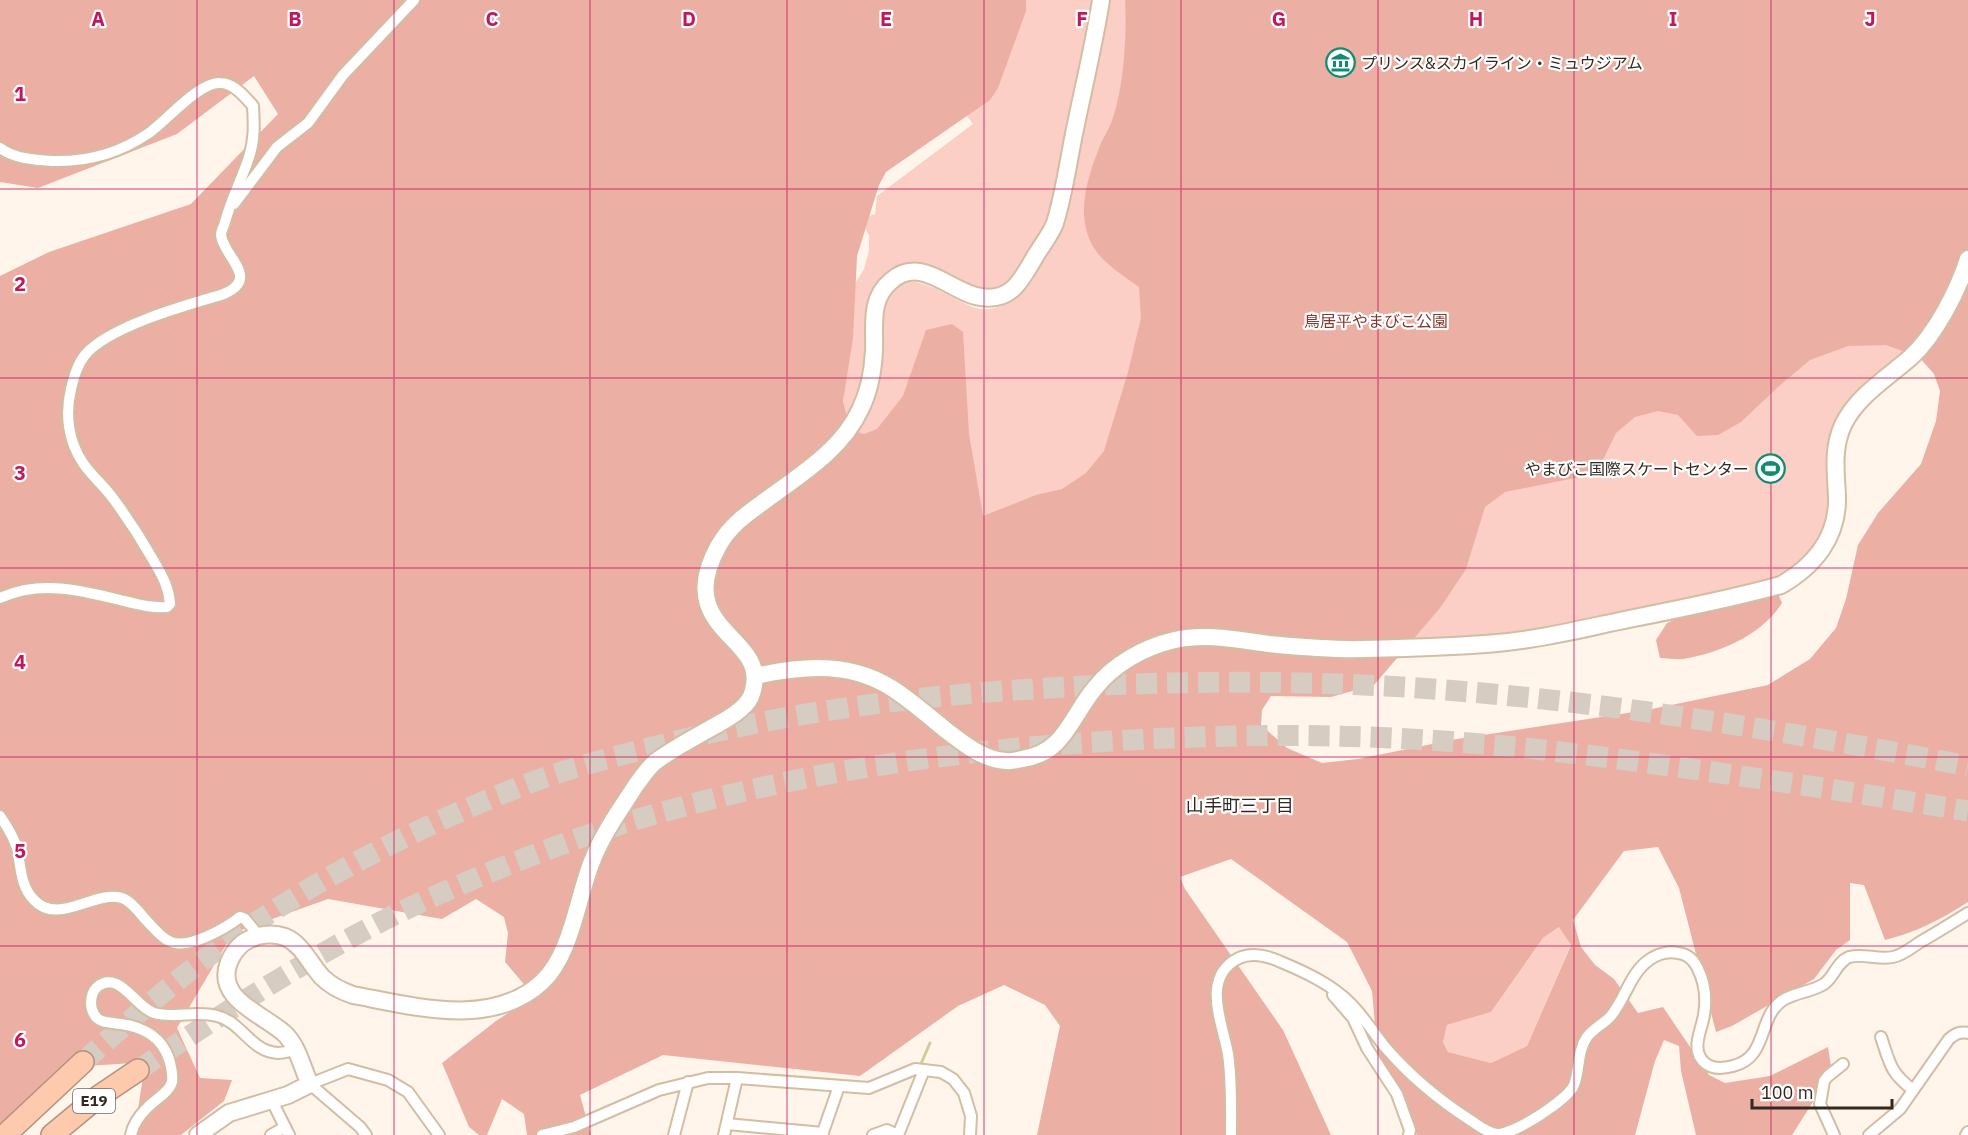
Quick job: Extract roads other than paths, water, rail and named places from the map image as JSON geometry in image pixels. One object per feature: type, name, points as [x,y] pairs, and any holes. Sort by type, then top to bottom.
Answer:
[{"type":"highway","name":"E19","points":[[6,1135],[83,1062]]},
{"type":"highway","name":"E19","points":[[52,1135],[98,1097],[138,1070]]},
{"type":"street","points":[[227,214],[277,147],[308,123],[343,75],[414,0]]},
{"type":"street","points":[[366,1135],[360,1127],[309,1084],[296,1050],[287,1036],[238,1001],[229,985],[227,970],[234,953],[244,942],[258,936],[273,934],[292,941],[328,984],[353,995],[441,1009],[488,1008],[520,996],[542,982],[558,961],[591,862],[602,838],[637,784],[654,763],[740,710],[752,693],[755,676],[749,659],[719,624],[708,606],[704,586],[707,570],[717,548],[736,522],[829,452],[860,412],[870,384],[874,350],[873,314],[881,291],[891,280],[901,274],[916,271],[930,274],[971,296],[987,299],[1004,296],[1017,286],[1054,226],[1101,0]]},
{"type":"street","points":[[0,148],[31,160],[87,159],[113,153],[150,132],[209,85],[219,83],[229,85],[241,93],[253,106],[255,134],[221,235],[225,248],[238,265],[240,275],[236,286],[230,292],[154,316],[96,345],[79,364],[69,399],[68,423],[75,450],[83,464],[110,495],[135,530],[170,591],[170,604],[167,607],[153,608],[92,593],[54,588],[24,590],[0,598]]},
{"type":"street","points":[[755,676],[789,669],[818,667],[842,668],[867,675],[898,692],[963,743],[984,756],[1007,762],[1035,758],[1052,747],[1067,732],[1094,689],[1109,674],[1123,662],[1142,652],[1174,640],[1209,637],[1288,646],[1360,650],[1499,642],[1563,633],[1726,599],[1781,585],[1802,572],[1814,560],[1832,530],[1837,499],[1835,452],[1839,436],[1851,411],[1913,355],[1952,300],[1968,259]]},
{"type":"street","points":[[0,816],[16,848],[26,889],[34,901],[47,908],[78,906],[105,897],[123,898],[159,935],[171,943],[186,943],[210,935],[240,917],[245,919],[258,936]]},
{"type":"street","points":[[1231,1135],[1231,1089],[1227,1052],[1215,996],[1221,977],[1228,965],[1241,957],[1254,955],[1270,957],[1299,969],[1331,988],[1348,1001],[1387,1048],[1436,1096],[1498,1135],[1514,1131],[1564,1099],[1573,1088],[1582,1046],[1587,1036],[1610,1017],[1640,968],[1659,955],[1672,952],[1683,953],[1693,960],[1700,972],[1705,987],[1705,1000],[1698,1043],[1700,1056],[1706,1063],[1719,1069],[1739,1065],[1754,1055],[1775,1006],[1785,999],[1824,984],[1846,958],[1892,957],[1904,953],[1968,913]]},
{"type":"street","points":[[130,1135],[133,1125],[146,1108],[166,1091],[172,1082],[172,1072],[165,1049],[155,1037],[135,1026],[100,1021],[94,1014],[91,996],[102,984],[111,982],[120,984],[150,1012],[164,1016],[205,1014],[218,1016],[240,1028],[257,1047],[279,1053],[296,1050]]},
{"type":"street","points":[[1331,988],[1334,997],[1353,1018],[1367,1048],[1397,1094],[1410,1130],[1409,1135]]},
{"type":"street","points":[[1869,1135],[1900,1109],[1949,1038],[1964,1032],[1968,1034]]},
{"type":"street","points":[[1881,1037],[1891,1067],[1898,1078],[1913,1090]]},
{"type":"street","points":[[1834,1135],[1820,1104],[1824,1082],[1843,1064]]},
{"type":"street","points":[[198,1135],[229,1113],[288,1095],[348,1069],[388,1080],[408,1092],[438,1135]]},
{"type":"street","points":[[542,1135],[574,1127],[659,1090],[708,1078],[869,1088],[915,1069],[941,1072],[953,1079],[964,1093],[971,1116],[970,1135]]},
{"type":"street","points":[[873,1135],[887,1130],[898,1135],[924,1070]]},
{"type":"street","points":[[737,1078],[725,1130],[823,1134],[839,1086]]},
{"type":"street","points":[[674,1135],[688,1082]]},
{"type":"street","points":[[271,1100],[287,1131],[271,1135]]},
{"type":"waterway","points":[[920,1066],[930,1043]]},
{"type":"tunnel","points":[[83,1062],[173,984],[262,918],[332,875],[406,837],[482,802],[568,770],[693,737],[813,713],[936,697],[1079,686],[1232,682],[1386,686],[1532,698],[1678,716],[1823,739],[1968,766]]},
{"type":"tunnel","points":[[138,1070],[243,1002],[351,937],[426,900],[541,852],[629,822],[715,798],[827,774],[940,757],[1055,745],[1198,737],[1327,736],[1413,739],[1584,755],[1777,781],[1968,811]]},
{"type":"place","name":"プリンス&スカイライン・ミュウジアム","points":[[1340,63]]},
{"type":"place","name":"やまびこ国際スケートセンター","points":[[1770,469]]},
{"type":"district","name":"山手町三丁目","points":[[1240,806]]},
{"type":"park label","name":"鳥居平やまびこ公園","points":[[1376,321]]}]
